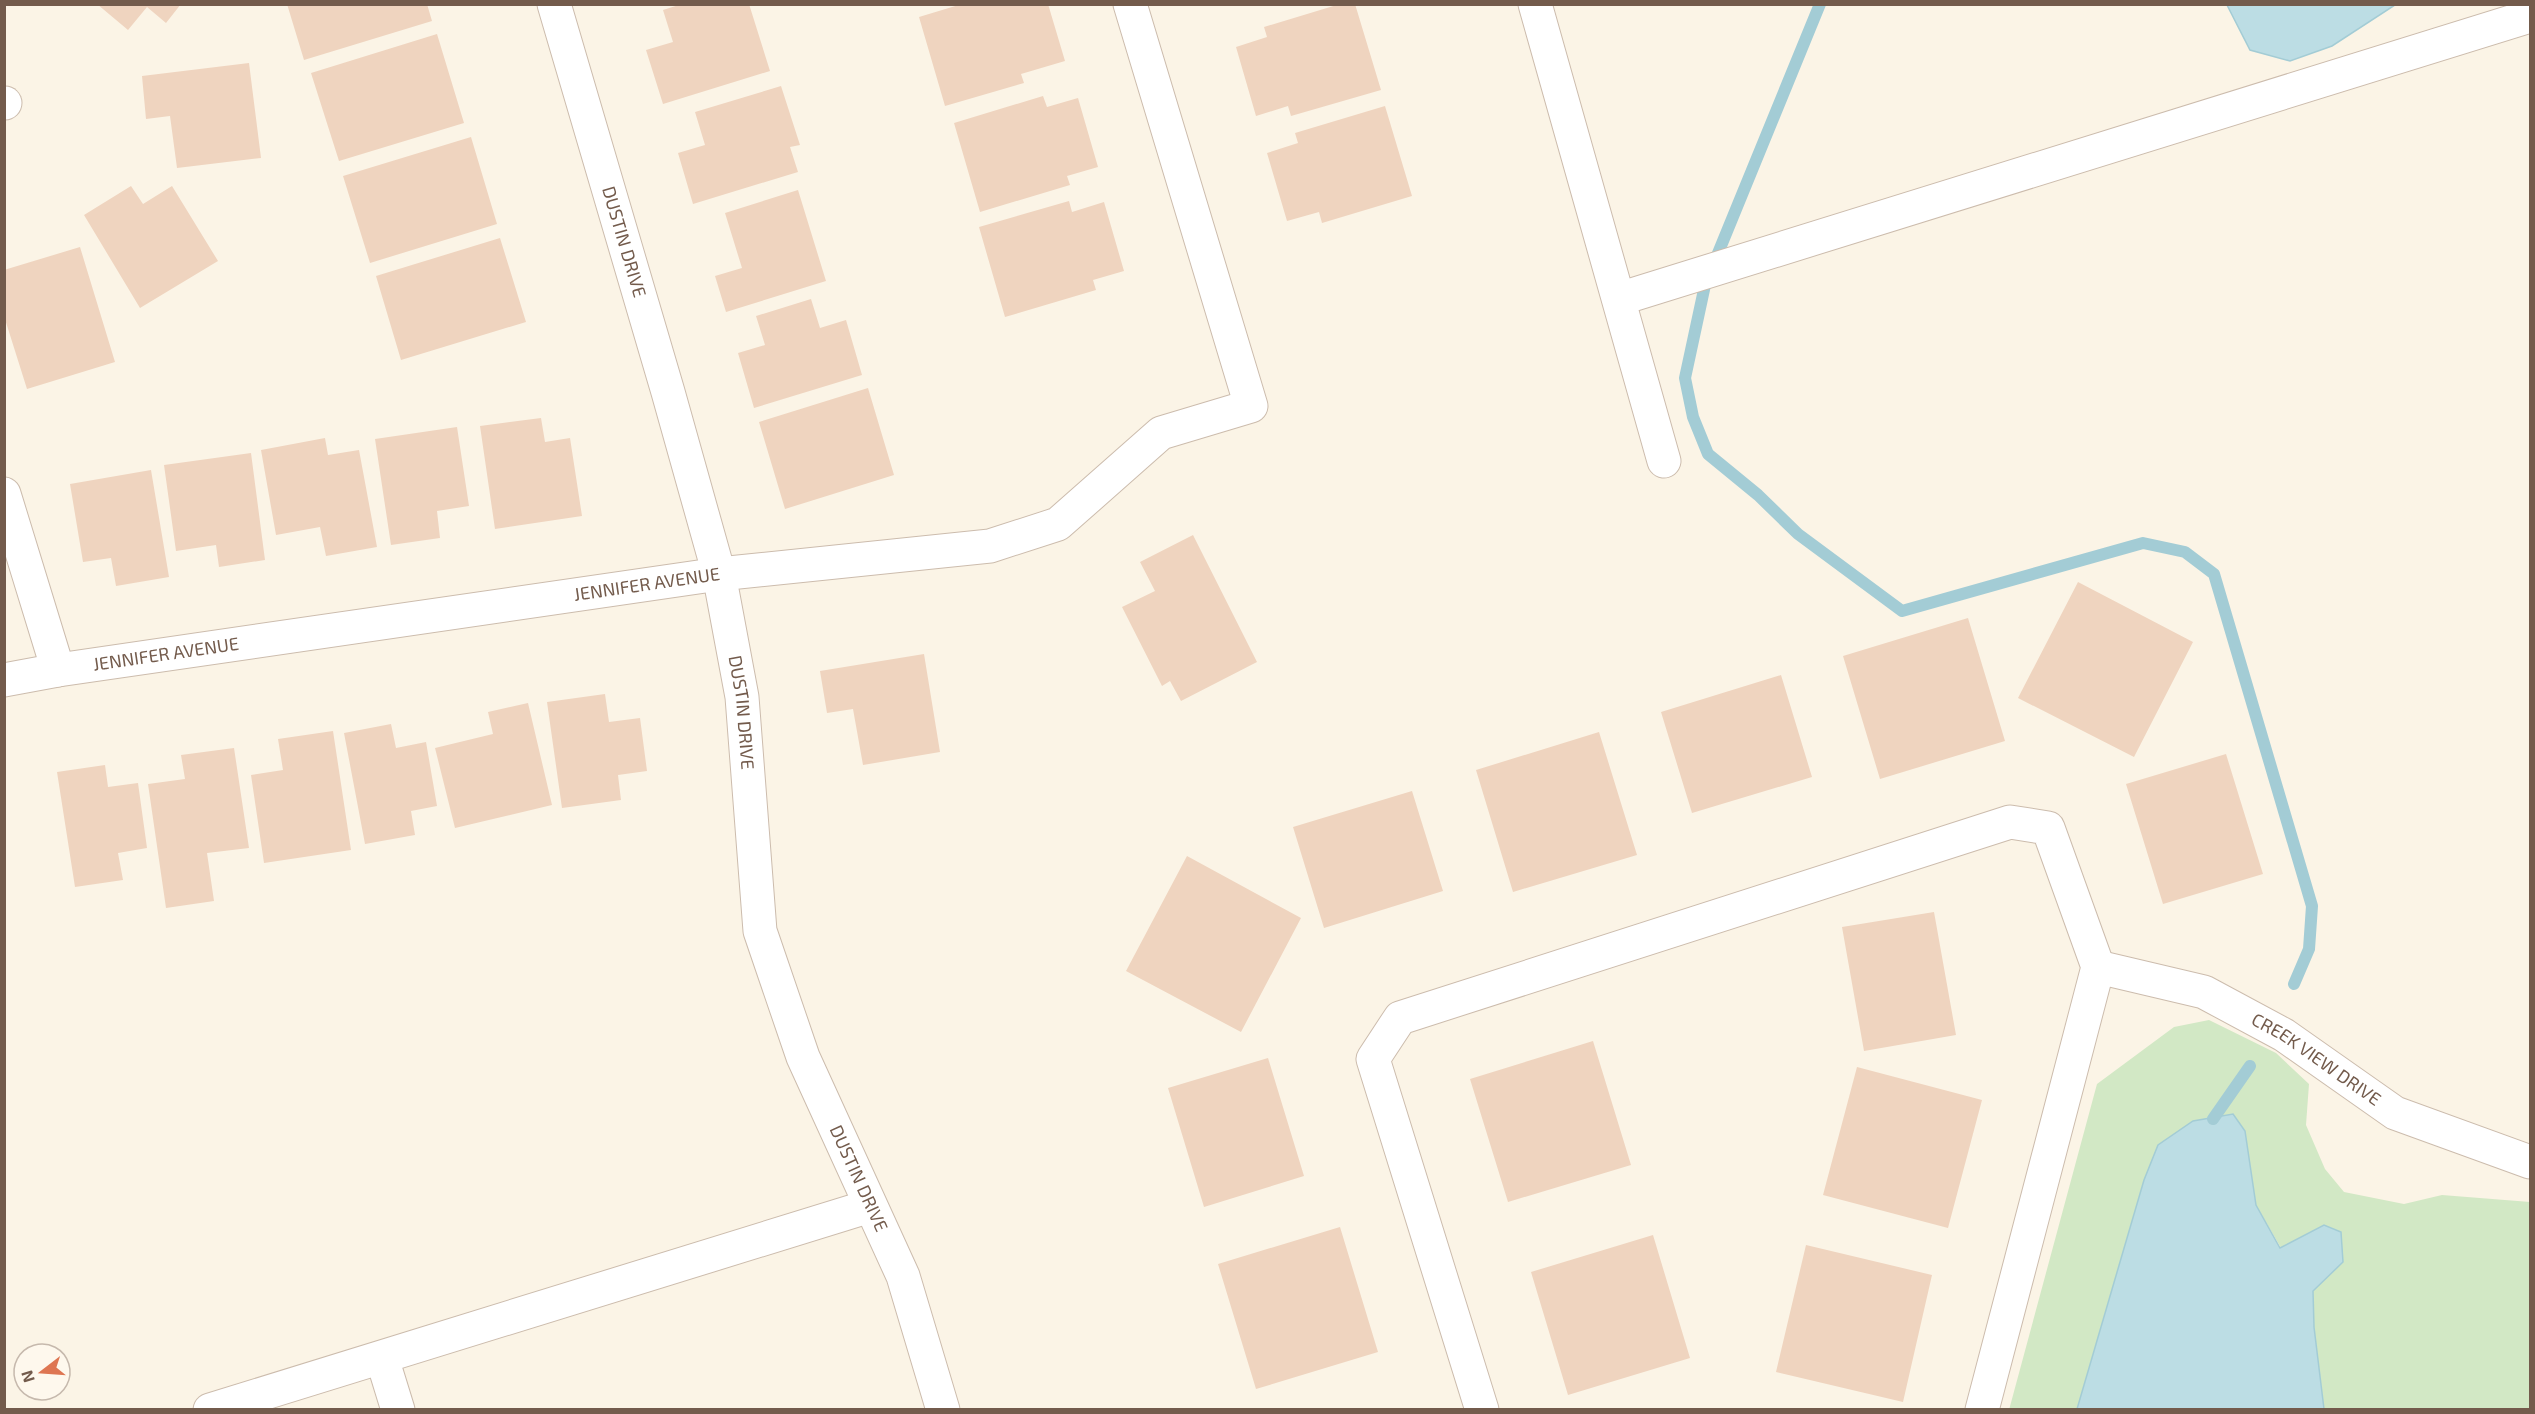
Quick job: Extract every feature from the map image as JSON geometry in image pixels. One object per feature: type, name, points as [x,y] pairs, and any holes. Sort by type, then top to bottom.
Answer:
[{"type":"street","name":"DUSTIN DRIVE","points":[[554,4],[719,574],[742,697],[760,931],[803,1057],[903,1276],[943,1410]]},
{"type":"street","name":"JENNIFER AVENUE","points":[[4,680],[58,670],[719,574],[990,546],[1058,524],[1161,433],[1251,406],[1130,4]]},
{"type":"street","points":[[1535,4],[1664,461]]},
{"type":"street","points":[[1619,299],[2530,16]]},
{"type":"street","points":[[4,494],[58,670]]},
{"type":"street","points":[[1482,1410],[1373,1059],[1400,1018],[2010,822],[2048,828],[2098,967],[1983,1410]]},
{"type":"street","name":"CREEK VIEW DRIVE","points":[[2098,967],[2204,992],[2284,1035],[2395,1113],[2530,1162]]},
{"type":"street","points":[[210,1410],[870,1206]]},
{"type":"street","points":[[382,1358],[398,1410]]},
{"type":"green space","points":[[2209,1020],[2276,1053],[2309,1084],[2306,1125],[2325,1169],[2344,1192],[2404,1204],[2442,1195],[2530,1202],[2530,1409],[2324,1409],[2314,1327],[2313,1291],[2343,1262],[2324,1225],[2281,1248],[2256,1205],[2245,1131],[2233,1114],[2213,1119],[2144,1180],[2077,1409],[2009,1410],[2097,1084],[2174,1027]]},
{"type":"water","points":[[2227,5],[2395,5],[2332,46],[2290,61],[2250,50]]},
{"type":"water","points":[[2233,1114],[2245,1131],[2256,1205],[2280,1248],[2324,1225],[2341,1232],[2343,1262],[2313,1291],[2314,1327],[2324,1409],[2077,1409],[2144,1180],[2158,1145],[2193,1121]]},
{"type":"building","points":[[97,4],[181,4],[166,23],[147,7],[128,30]]},
{"type":"building","points":[[287,4],[427,4],[432,21],[304,60]]},
{"type":"building","points":[[682,4],[749,4],[770,71],[663,104],[646,50],[673,42],[663,10]]},
{"type":"building","points":[[962,4],[1048,4],[1065,61],[1021,74],[1024,83],[945,106],[919,17]]},
{"type":"building","points":[[1340,4],[1355,4],[1381,90],[1291,116],[1288,106],[1256,116],[1236,47],[1267,37],[1264,27]]},
{"type":"building","points":[[437,34],[464,123],[339,161],[311,73]]},
{"type":"building","points":[[249,63],[261,158],[177,168],[170,116],[146,119],[142,76]]},
{"type":"building","points":[[781,86],[800,145],[790,147],[798,172],[693,204],[678,153],[705,145],[695,112]]},
{"type":"building","points":[[1043,96],[1047,107],[1078,98],[1098,167],[1067,176],[1070,185],[980,212],[954,123]]},
{"type":"building","points":[[1385,106],[1412,196],[1322,223],[1319,212],[1287,221],[1267,153],[1298,143],[1295,133]]},
{"type":"building","points":[[471,137],[497,224],[370,263],[343,176]]},
{"type":"building","points":[[131,186],[143,204],[172,186],[218,261],[140,308],[84,215]]},
{"type":"building","points":[[798,190],[826,281],[726,312],[715,276],[742,268],[725,213]]},
{"type":"building","points":[[1069,201],[1072,212],[1104,202],[1124,271],[1093,280],[1096,290],[1005,317],[979,227]]},
{"type":"building","points":[[500,238],[526,322],[401,360],[376,276]]},
{"type":"building","points":[[80,247],[115,362],[27,389],[4,316],[4,270]]},
{"type":"building","points":[[811,299],[820,328],[846,320],[862,375],[754,408],[738,353],[765,345],[756,316]]},
{"type":"building","points":[[868,388],[894,475],[785,509],[759,422]]},
{"type":"building","points":[[541,418],[545,442],[570,438],[582,516],[495,529],[480,426]]},
{"type":"building","points":[[457,427],[469,506],[437,511],[440,538],[391,545],[375,439]]},
{"type":"building","points":[[325,438],[328,455],[359,450],[377,547],[326,556],[320,527],[276,535],[261,450]]},
{"type":"building","points":[[251,453],[265,560],[219,567],[216,545],[176,551],[164,465]]},
{"type":"building","points":[[151,470],[169,577],[116,586],[111,558],[83,562],[70,484]]},
{"type":"building","points":[[1193,535],[1257,662],[1181,701],[1170,681],[1162,686],[1122,607],[1155,591],[1140,562]]},
{"type":"building","points":[[2078,582],[2193,642],[2134,757],[2018,698]]},
{"type":"building","points":[[1968,618],[2005,741],[1880,779],[1843,656]]},
{"type":"building","points":[[924,654],[940,752],[863,765],[853,709],[827,713],[820,671]]},
{"type":"building","points":[[1781,675],[1812,777],[1692,813],[1661,712]]},
{"type":"building","points":[[605,694],[609,722],[640,718],[647,771],[618,775],[621,800],[562,808],[547,702]]},
{"type":"building","points":[[528,703],[552,805],[455,828],[435,748],[493,734],[488,712]]},
{"type":"building","points":[[391,724],[396,748],[426,742],[437,806],[411,811],[415,835],[365,844],[344,733]]},
{"type":"building","points":[[333,731],[351,850],[264,863],[251,775],[283,770],[278,739]]},
{"type":"building","points":[[1599,732],[1637,855],[1513,892],[1476,770]]},
{"type":"building","points":[[234,748],[249,848],[207,853],[214,901],[166,908],[148,784],[185,779],[181,755]]},
{"type":"building","points":[[2226,754],[2263,874],[2163,904],[2126,784]]},
{"type":"building","points":[[105,765],[108,787],[138,783],[147,848],[118,853],[123,880],[75,887],[57,772]]},
{"type":"building","points":[[1412,791],[1443,891],[1324,928],[1293,827]]},
{"type":"building","points":[[1187,856],[1301,918],[1241,1032],[1126,971]]},
{"type":"building","points":[[1934,912],[1956,1035],[1864,1051],[1842,927]]},
{"type":"building","points":[[1593,1041],[1631,1165],[1508,1202],[1470,1079]]},
{"type":"building","points":[[1268,1058],[1304,1176],[1204,1207],[1168,1088]]},
{"type":"building","points":[[1857,1067],[1982,1100],[1948,1228],[1823,1195]]},
{"type":"building","points":[[1340,1227],[1378,1352],[1256,1389],[1218,1264]]},
{"type":"building","points":[[1653,1235],[1690,1358],[1568,1395],[1531,1272]]},
{"type":"building","points":[[1806,1245],[1932,1275],[1903,1402],[1776,1372]]},
{"type":"waterway","points":[[1820,4],[1705,285],[1685,378],[1693,417],[1708,454],[1758,495],[1798,534],[1902,611],[2143,543],[2185,552],[2214,574],[2312,906],[2309,949],[2294,984]]},
{"type":"waterway","points":[[2213,1119],[2250,1066]]}]
